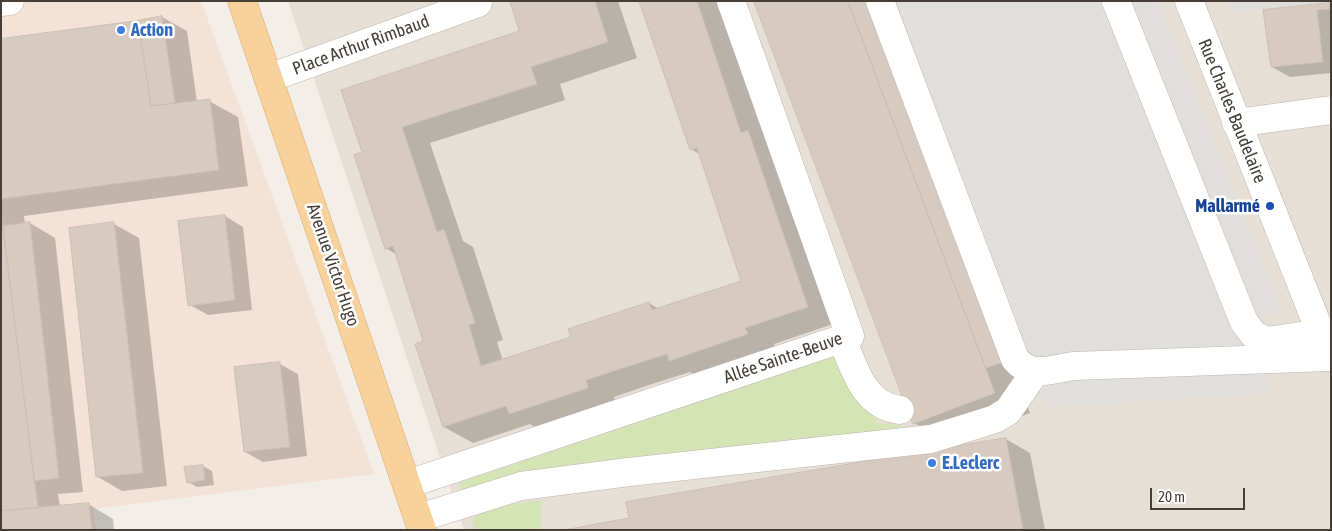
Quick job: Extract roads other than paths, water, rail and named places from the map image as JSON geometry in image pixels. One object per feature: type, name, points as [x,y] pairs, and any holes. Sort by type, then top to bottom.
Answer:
[{"type":"main road","name":"Avenue Victor Hugo","points":[[242,1],[408,484],[420,524]]},
{"type":"street","points":[[1,2],[10,1]]},
{"type":"street","name":"Place Arthur Rimbaud","points":[[269,78],[478,3],[478,1]]},
{"type":"street","name":"Allée Sainte-Beuve","points":[[408,484],[850,336],[730,1]]},
{"type":"street","points":[[880,1],[1015,359],[1023,369],[1035,372],[1074,366],[1327,350]]},
{"type":"street","points":[[1116,1],[1244,322],[1254,335],[1267,341],[1327,350]]},
{"type":"street","name":"Rue Charles Baudelaire","points":[[1189,1],[1327,350]]},
{"type":"street","points":[[1236,123],[1331,110]]},
{"type":"street","points":[[842,339],[855,370],[873,400],[886,408],[900,410]]},
{"type":"street","points":[[420,524],[522,486],[629,472],[931,439],[995,419],[1008,411],[1035,372]]},
{"type":"place","name":"Action","points":[[121,30]]},
{"type":"place","name":"Mallarmé","points":[[1270,206]]},
{"type":"place","name":"E.Leclerc","points":[[932,463]]}]
